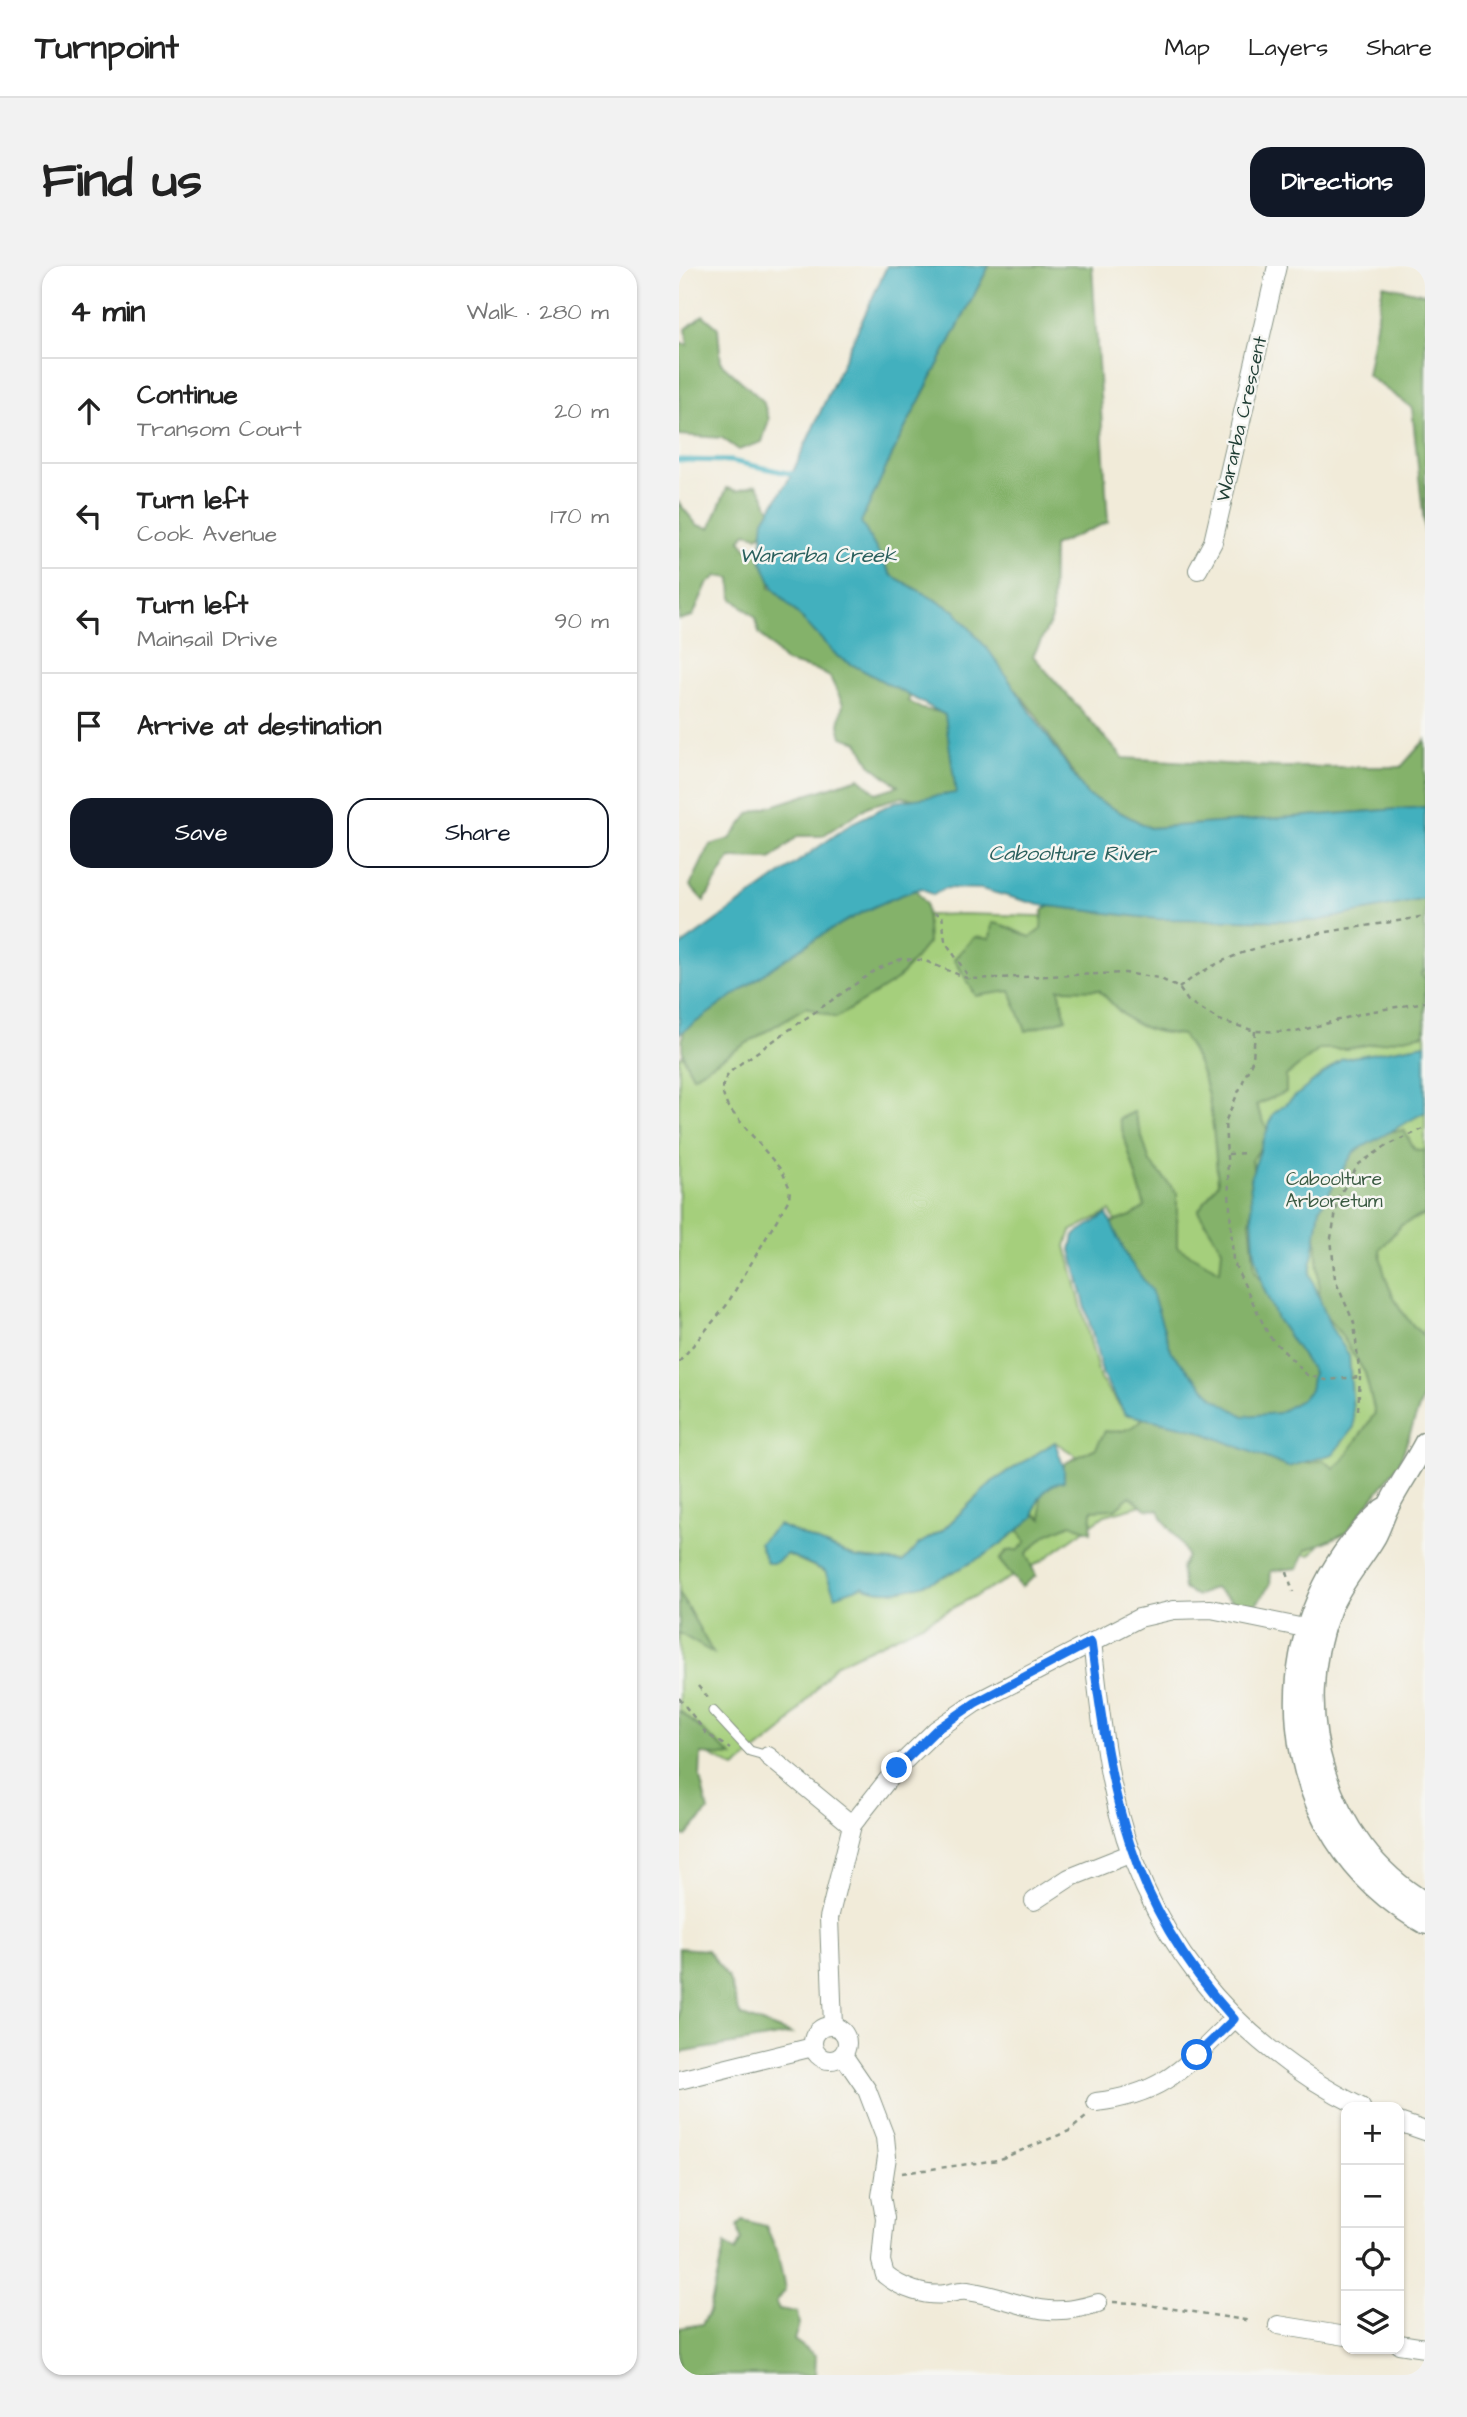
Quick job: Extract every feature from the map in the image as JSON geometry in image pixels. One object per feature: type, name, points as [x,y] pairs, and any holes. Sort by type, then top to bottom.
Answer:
[{"type":"street","name":"Wararba Crescent","points":[[1198,570],[1213,542],[1277,266]]},
{"type":"street","points":[[1425,1443],[1389,1503],[1375,1536],[1314,1630],[1298,1664],[1296,1724],[1303,1764],[1315,1798],[1332,1833],[1359,1870],[1387,1897],[1425,1923]]},
{"type":"street","points":[[833,2026],[829,1917],[852,1825],[897,1768],[936,1730],[975,1703],[1139,1618],[1174,1610],[1211,1609],[1314,1630]]},
{"type":"street","points":[[1314,1630],[1313,1705],[1317,1746],[1337,1807],[1359,1840],[1391,1879],[1425,1903]]},
{"type":"street","points":[[1091,1642],[1112,1786],[1132,1853],[1174,1941],[1191,1968],[1234,2019],[1281,2060],[1352,2102]]},
{"type":"street","points":[[768,1756],[852,1825]]},
{"type":"street","points":[[1034,1901],[1069,1878],[1132,1853]]},
{"type":"street","points":[[1096,2102],[1126,2099],[1162,2084],[1234,2019]]},
{"type":"street","points":[[833,2026],[845,2035],[847,2045],[843,2055],[828,2061],[818,2056],[813,2047],[817,2031],[833,2026]]},
{"type":"street","points":[[679,2080],[813,2047]]},
{"type":"street","points":[[843,2055],[867,2090],[885,2137],[881,2196],[885,2218],[881,2262],[885,2275],[896,2284],[943,2295],[962,2291],[999,2296],[1014,2306],[1050,2311],[1075,2311],[1098,2303]]},
{"type":"street","points":[[1404,2124],[1425,2131]]},
{"type":"street","points":[[1278,2325],[1341,2335]]},
{"type":"street","points":[[1404,2345],[1425,2348]]},
{"type":"lane","points":[[713,1711],[750,1751],[768,1756]]},
{"type":"path","points":[[934,914],[942,914],[945,941],[971,979]]},
{"type":"path","points":[[1179,988],[1200,972],[1238,953],[1298,938],[1425,916]]},
{"type":"path","points":[[679,1362],[726,1306],[789,1199],[790,1189],[782,1171],[728,1107],[722,1096],[722,1084],[727,1074],[877,969],[901,959],[923,960],[971,979],[1125,972],[1159,978],[1179,988],[1188,1001],[1219,1020],[1255,1031],[1296,1032],[1363,1013],[1425,1002]]},
{"type":"path","points":[[1255,1031],[1253,1059],[1225,1122],[1233,1261],[1269,1336],[1307,1375],[1339,1380],[1360,1377]]},
{"type":"path","points":[[1358,1410],[1360,1377],[1354,1323],[1335,1280],[1331,1238],[1339,1196],[1359,1164],[1386,1146],[1425,1128]]},
{"type":"path","points":[[1228,1154],[1246,1153]]},
{"type":"path","points":[[1287,1572],[1293,1592]]},
{"type":"path","points":[[698,1686],[711,1701],[713,1711]]},
{"type":"path","points":[[679,1698],[706,1733],[737,1755]]},
{"type":"path","points":[[884,2176],[998,2160],[1069,2131],[1083,2121],[1096,2102]]},
{"type":"path","points":[[1098,2303],[1136,2302],[1251,2321]]},
{"type":"green space","points":[[989,266],[1092,266],[1108,522],[1053,546],[1052,619],[1033,656],[1123,758],[1275,767],[1401,767],[1425,740],[1425,807],[1150,828],[1087,795],[1036,715],[955,611],[891,575],[860,522]]},
{"type":"green space","points":[[1383,285],[1425,294],[1425,533],[1412,408],[1367,375]]},
{"type":"green space","points":[[703,315],[718,328],[721,363],[763,401],[769,419],[762,442],[739,450],[722,438],[679,435],[679,342],[688,345],[686,329]]},
{"type":"green space","points":[[756,485],[774,515],[768,530],[757,536],[746,533],[740,540],[746,548],[766,554],[771,572],[770,588],[791,593],[914,688],[908,701],[922,709],[952,714],[966,800],[934,802],[902,797],[869,806],[822,836],[798,836],[771,859],[730,858],[704,901],[690,886],[710,845],[730,839],[750,813],[859,778],[876,793],[898,786],[870,764],[858,742],[842,737],[839,725],[843,704],[830,677],[817,670],[786,662],[759,633],[755,617],[732,598],[731,578],[717,576],[707,584],[693,616],[679,620],[679,503],[697,525],[710,528],[727,488],[737,491]]},
{"type":"green space","points":[[1425,865],[1425,968],[1421,975],[1425,979],[1425,1034],[1346,1049],[1320,1049],[1286,1076],[1286,1092],[1256,1105],[1270,1135],[1252,1160],[1256,1190],[1250,1221],[1255,1271],[1309,1356],[1322,1393],[1280,1428],[1220,1412],[1172,1362],[1107,1224],[1131,1216],[1145,1207],[1119,1119],[1134,1112],[1150,1162],[1177,1193],[1177,1247],[1220,1271],[1222,1249],[1198,1211],[1218,1183],[1210,1106],[1193,1052],[1182,1035],[1144,1028],[1127,1018],[1099,990],[1059,989],[1066,1019],[1026,1031],[1010,991],[976,996],[954,959],[974,937],[990,939],[992,923],[1031,937],[1041,929],[1043,911],[1059,895]]},
{"type":"green space","points":[[911,883],[926,904],[928,943],[897,980],[836,1018],[806,1007],[693,1076],[682,1050],[686,1023],[860,900]]},
{"type":"green space","name":"Caboolture Arboretum","points":[[1425,899],[1425,1327],[1415,1349],[1402,1442],[1311,1555],[1294,1553],[1171,1497],[1105,1515],[1040,1562],[918,1626],[835,1665],[782,1731],[735,1768],[679,1739],[679,1058],[877,917],[962,914],[1157,919]],"holes":[[[1110,1211],[1132,1256],[1351,1403],[1354,1427],[1125,1413],[1100,1379],[1066,1246],[1071,1231]],[[1055,1442],[1087,1463],[1053,1484],[1040,1498],[1034,1517],[1016,1531],[975,1559],[931,1581],[885,1589],[861,1585],[787,1554],[778,1525],[857,1558],[903,1562],[919,1544],[943,1530],[992,1482]]]},
{"type":"green space","name":"Caboolture Arboretum","points":[[1404,1130],[1414,1149],[1425,1151],[1425,1214],[1401,1225],[1380,1250],[1385,1275],[1394,1298],[1408,1319],[1425,1337],[1425,1391],[1399,1464],[1346,1533],[1306,1550],[1298,1568],[1271,1571],[1270,1585],[1254,1607],[1234,1602],[1214,1588],[1197,1596],[1184,1589],[1181,1569],[1187,1556],[1180,1542],[1165,1523],[1159,1510],[1146,1509],[1130,1496],[1115,1509],[1092,1510],[1091,1532],[1071,1524],[1046,1535],[1026,1554],[1036,1576],[1021,1587],[999,1560],[1007,1551],[1018,1550],[1026,1542],[1014,1523],[1029,1509],[1042,1519],[1040,1487],[1067,1462],[1096,1448],[1105,1431],[1130,1428],[1150,1412],[1310,1463],[1323,1460],[1334,1468],[1343,1460],[1375,1413],[1365,1373],[1340,1333],[1320,1310],[1315,1214],[1357,1141],[1377,1133]]},
{"type":"green space","points":[[679,1592],[713,1653],[679,1633]]},
{"type":"green space","points":[[679,1710],[732,1756],[701,1754],[700,1778],[708,1811],[686,1836],[679,1834]]},
{"type":"green space","points":[[679,1948],[707,1950],[729,1979],[740,2015],[791,2034],[679,2053]]},
{"type":"green space","points":[[743,2220],[766,2226],[778,2254],[785,2290],[776,2303],[779,2309],[797,2312],[799,2324],[794,2340],[816,2356],[815,2375],[679,2375],[679,2328],[702,2324],[709,2312],[725,2244],[735,2252],[741,2240],[738,2226]]},
{"type":"water","points":[[887,266],[989,266],[898,442],[861,522],[891,575],[955,611],[990,652],[1087,795],[1150,828],[1425,807],[1425,899],[1316,921],[1157,919],[1040,905],[981,889],[945,888],[933,895],[922,888],[857,915],[826,933],[679,1034],[679,947],[852,823],[895,802],[956,793],[945,715],[838,657],[774,589],[760,557],[764,520],[792,474]]},
{"type":"water","points":[[1425,1044],[1425,1112],[1354,1152],[1320,1208],[1310,1274],[1330,1326],[1349,1355],[1354,1427],[1333,1454],[1288,1467],[1194,1429],[1125,1414],[1103,1376],[1071,1250],[1074,1235],[1107,1214],[1129,1260],[1151,1290],[1172,1353],[1214,1398],[1244,1416],[1278,1413],[1302,1399],[1310,1390],[1313,1372],[1277,1319],[1263,1287],[1254,1249],[1250,1179],[1273,1114],[1342,1059]]},
{"type":"water","points":[[1055,1442],[1064,1468],[1064,1481],[1043,1494],[1034,1517],[988,1553],[923,1585],[891,1591],[863,1586],[835,1596],[825,1571],[787,1554],[775,1563],[767,1563],[759,1543],[778,1525],[857,1558],[903,1562],[919,1544],[943,1530],[992,1482]]},
{"type":"waterway","points":[[679,460],[731,461],[797,475]]},
{"type":"route","points":[[897,1768],[936,1730],[975,1703],[1091,1642],[1112,1786],[1132,1853],[1144,1884],[1174,1941],[1191,1968],[1234,2019],[1197,2055]]},
{"type":"water label","name":"Wararba Creek","points":[[818,555]]},
{"type":"water label","name":"Caboolture River","points":[[1072,853]]}]
